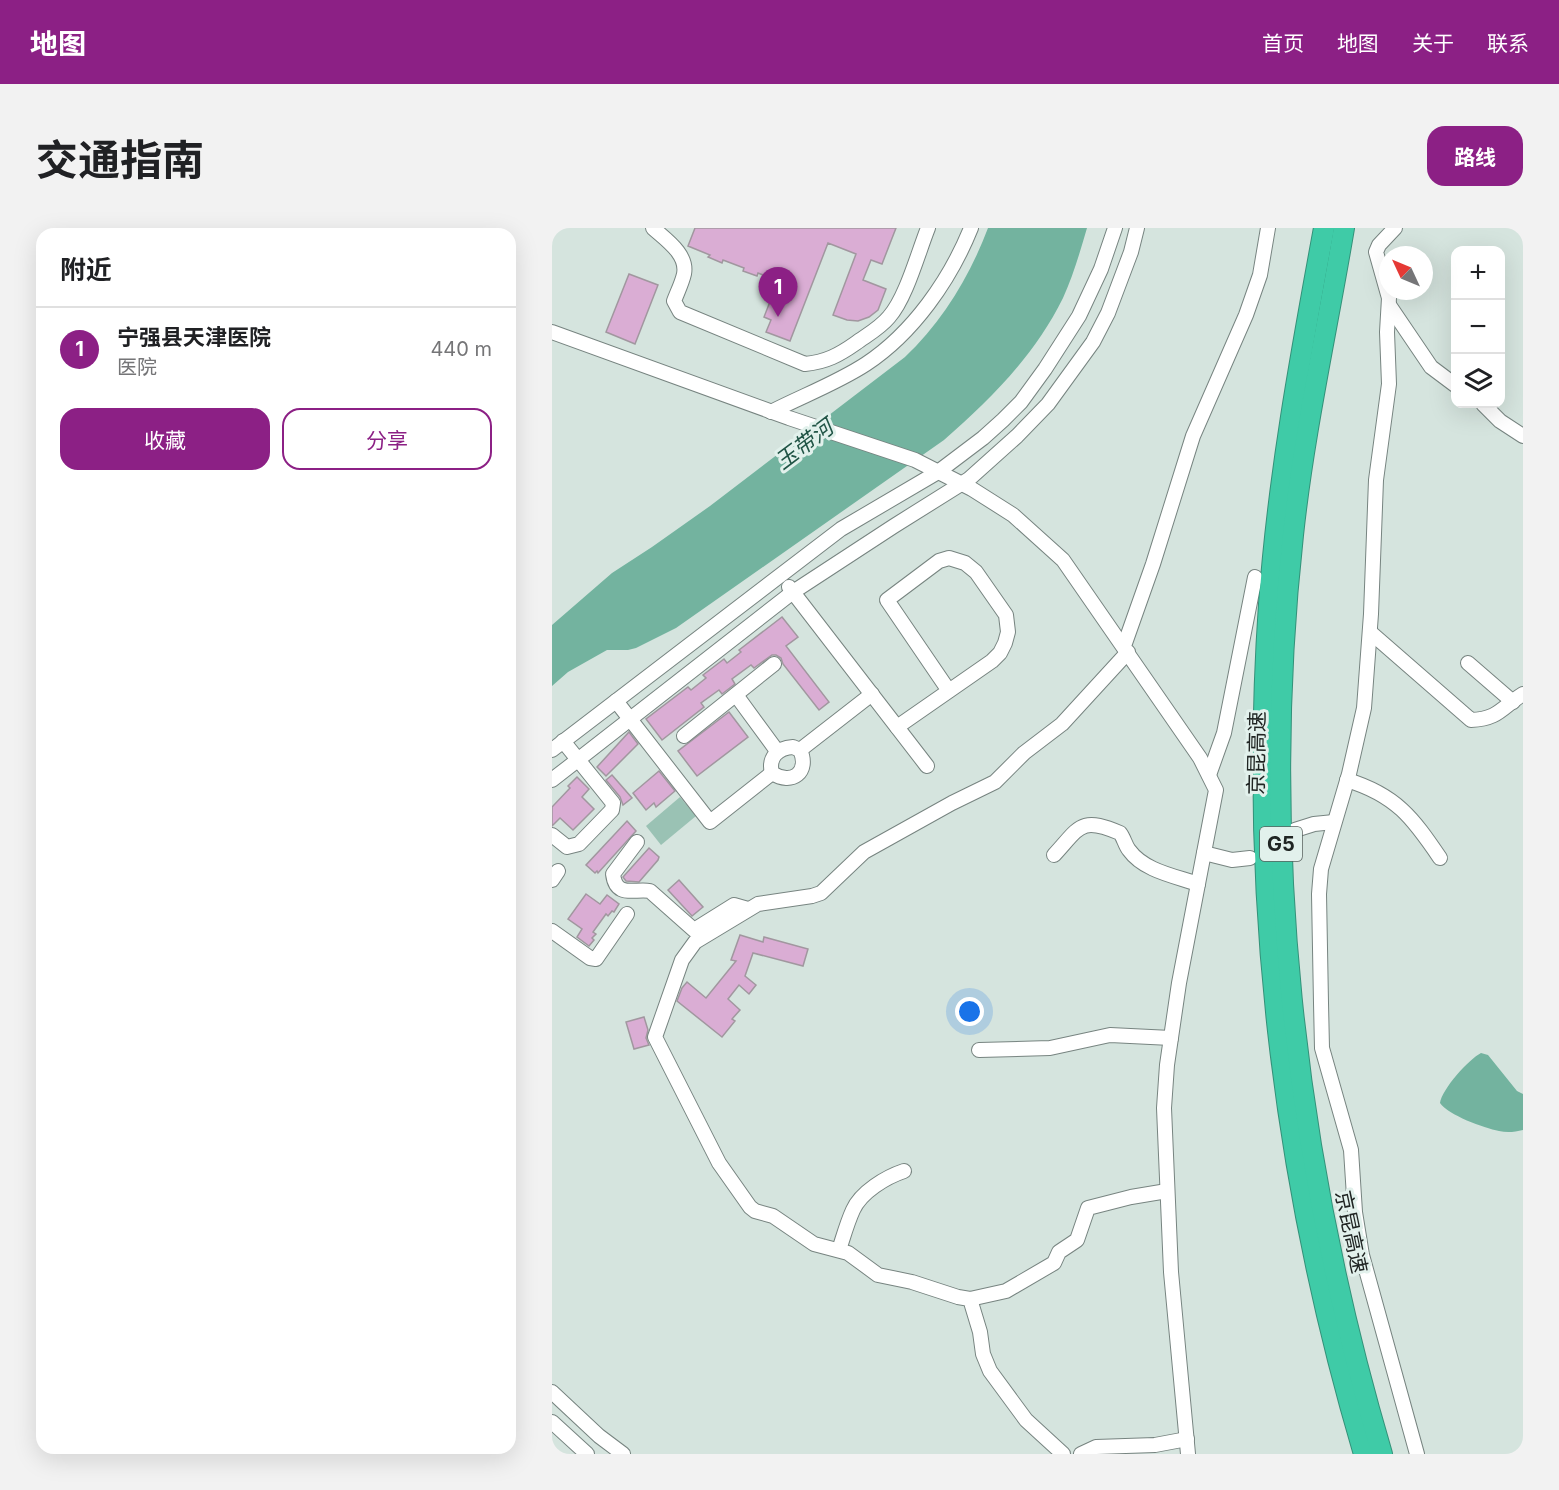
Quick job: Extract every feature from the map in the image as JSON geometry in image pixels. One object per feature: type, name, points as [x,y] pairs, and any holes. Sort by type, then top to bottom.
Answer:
[{"type":"highway","name":"京昆高速","points":[[1324,228],[1289,424],[1275,537],[1265,687],[1264,849],[1273,994],[1290,1128],[1319,1280],[1338,1362],[1364,1454]]},
{"type":"highway","name":"京昆高速","points":[[1344,228],[1302,460],[1293,539],[1283,666],[1281,849],[1291,992],[1307,1125],[1333,1266],[1352,1347],[1382,1454]]},
{"type":"street","points":[[653,228],[670,241],[681,258],[685,272],[674,301],[680,312],[805,364],[819,363],[834,358],[881,325],[890,316],[898,304],[928,228]]},
{"type":"street","points":[[771,411],[854,372],[886,348],[922,311],[956,260],[971,228]]},
{"type":"street","points":[[552,835],[567,847],[579,844],[612,810],[613,803],[578,760],[557,746],[841,529],[938,472],[1003,420],[1021,402],[1063,344],[1087,301],[1115,228]]},
{"type":"street","points":[[552,780],[793,592],[962,484],[1017,436],[1048,404],[1093,342],[1108,312],[1131,252],[1137,228]]},
{"type":"street","points":[[1167,1191],[1088,1208],[1077,1240],[1059,1252],[1054,1263],[1006,1291],[970,1299],[912,1282],[878,1275],[851,1255],[814,1244],[773,1216],[755,1211],[750,1207],[719,1163],[655,1037],[682,960],[695,942],[748,909],[762,903],[815,896],[821,893],[864,852],[995,782],[1024,753],[1062,724],[1126,649],[1193,436],[1246,315],[1260,275],[1268,228]]},
{"type":"street","points":[[1395,228],[1379,245],[1376,252],[1388,293],[1389,384],[1376,480],[1370,632],[1364,708],[1347,780],[1321,869],[1322,1048],[1351,1150],[1354,1212],[1362,1255],[1417,1454]]},
{"type":"street","points":[[1389,305],[1431,367],[1451,382]]},
{"type":"street","points":[[552,332],[789,418],[915,460],[962,484],[1013,515],[1063,560],[1200,759],[1216,790],[1179,983],[1164,1108],[1172,1283],[1188,1454]]},
{"type":"street","points":[[1487,408],[1500,421],[1523,436]]},
{"type":"street","points":[[897,727],[949,691],[1000,653],[1008,632],[1006,615],[976,572],[965,563],[949,558],[939,561],[887,600],[949,691]]},
{"type":"street","points":[[780,576],[927,766]]},
{"type":"street","points":[[1209,775],[1224,733],[1255,577]]},
{"type":"street","points":[[1370,632],[1468,718],[1478,719],[1502,712],[1518,698],[1468,663]]},
{"type":"street","points":[[684,736],[774,664]]},
{"type":"street","points":[[735,694],[777,752]]},
{"type":"street","points":[[801,750],[804,758],[803,767],[798,775],[789,779],[780,778],[772,773],[770,766],[777,752],[784,748],[801,750],[872,694]]},
{"type":"street","points":[[616,701],[710,822],[772,773]]},
{"type":"street","points":[[1347,780],[1364,785],[1406,812],[1440,858]]},
{"type":"street","points":[[1295,830],[1314,824],[1334,822]]},
{"type":"street","points":[[1054,855],[1080,827],[1090,824],[1120,833],[1128,849],[1135,856],[1160,872],[1198,884]]},
{"type":"street","points":[[637,842],[613,874],[614,880],[623,890],[650,891],[694,930],[735,904],[748,909]]},
{"type":"street","points":[[1204,853],[1233,860],[1250,858]]},
{"type":"street","points":[[552,931],[590,958],[596,959],[627,914]]},
{"type":"street","points":[[979,1050],[1050,1048],[1110,1035],[1171,1038]]},
{"type":"street","points":[[839,1250],[853,1209],[864,1196],[890,1176],[904,1171]]},
{"type":"street","points":[[970,1299],[980,1332],[982,1354],[990,1371],[1026,1420],[1064,1454]]},
{"type":"street","points":[[552,1392],[599,1436],[623,1454]]},
{"type":"street","points":[[552,1422],[587,1454]]},
{"type":"street","points":[[1081,1454],[1096,1447],[1155,1445],[1187,1438]]},
{"type":"shaded area","points":[[680,797],[696,816],[661,845],[646,826]]},
{"type":"water","name":"玉带河","points":[[988,228],[1087,228],[1070,281],[1052,319],[1011,375],[995,392],[944,440],[676,628],[636,648],[607,650],[568,672],[552,686],[552,625],[612,573],[710,506],[905,357],[931,329],[954,297],[973,263]]},
{"type":"water","points":[[1481,1053],[1488,1055],[1517,1091],[1523,1094],[1523,1130],[1505,1132],[1485,1127],[1450,1112],[1440,1103],[1457,1075]]},
{"type":"building","points":[[695,228],[896,228],[882,264],[871,260],[863,280],[886,289],[878,310],[858,321],[833,315],[856,254],[828,243],[790,341],[766,332],[771,320],[764,317],[778,281],[758,273],[757,276],[743,271],[744,268],[723,260],[722,263],[688,246]]},
{"type":"building","points":[[629,274],[658,285],[635,344],[606,332]]},
{"type":"building","points":[[782,617],[798,637],[786,646],[829,702],[819,710],[783,664],[781,658],[772,655],[754,668],[751,665],[732,679],[735,684],[722,694],[719,690],[701,703],[704,707],[662,740],[646,719],[688,687],[691,690],[706,678],[703,675],[724,659],[727,663],[741,652],[739,650]]},
{"type":"building","points":[[729,712],[748,737],[697,776],[678,751]]},
{"type":"building","points":[[629,732],[638,744],[606,776],[597,767]]},
{"type":"building","points":[[659,771],[675,791],[656,807],[654,803],[646,810],[633,793]]},
{"type":"building","points":[[612,775],[632,798],[623,805],[620,797],[606,780]]},
{"type":"building","points":[[577,777],[589,789],[582,797],[594,809],[573,830],[560,818],[552,826],[552,807]]},
{"type":"building","points":[[627,821],[636,831],[598,873],[597,871],[595,873],[586,865]]},
{"type":"building","points":[[649,848],[659,857],[658,860],[639,882],[626,881],[623,877]]},
{"type":"building","points":[[679,880],[703,907],[692,916],[668,890]]},
{"type":"building","points":[[586,894],[600,904],[607,895],[619,904],[614,912],[612,911],[608,916],[606,914],[593,932],[596,934],[589,946],[577,937],[582,929],[568,919]]},
{"type":"building","points":[[740,935],[763,942],[764,937],[808,949],[803,966],[753,953],[745,976],[756,985],[749,994],[739,985],[728,999],[740,1010],[732,1019],[735,1021],[722,1037],[677,1001],[687,982],[706,998],[736,961],[731,960]]},
{"type":"building","points":[[644,1017],[649,1045],[634,1049],[626,1022]]},
{"type":"place","name":"宁强县天津医院","points":[[778,317]]}]
